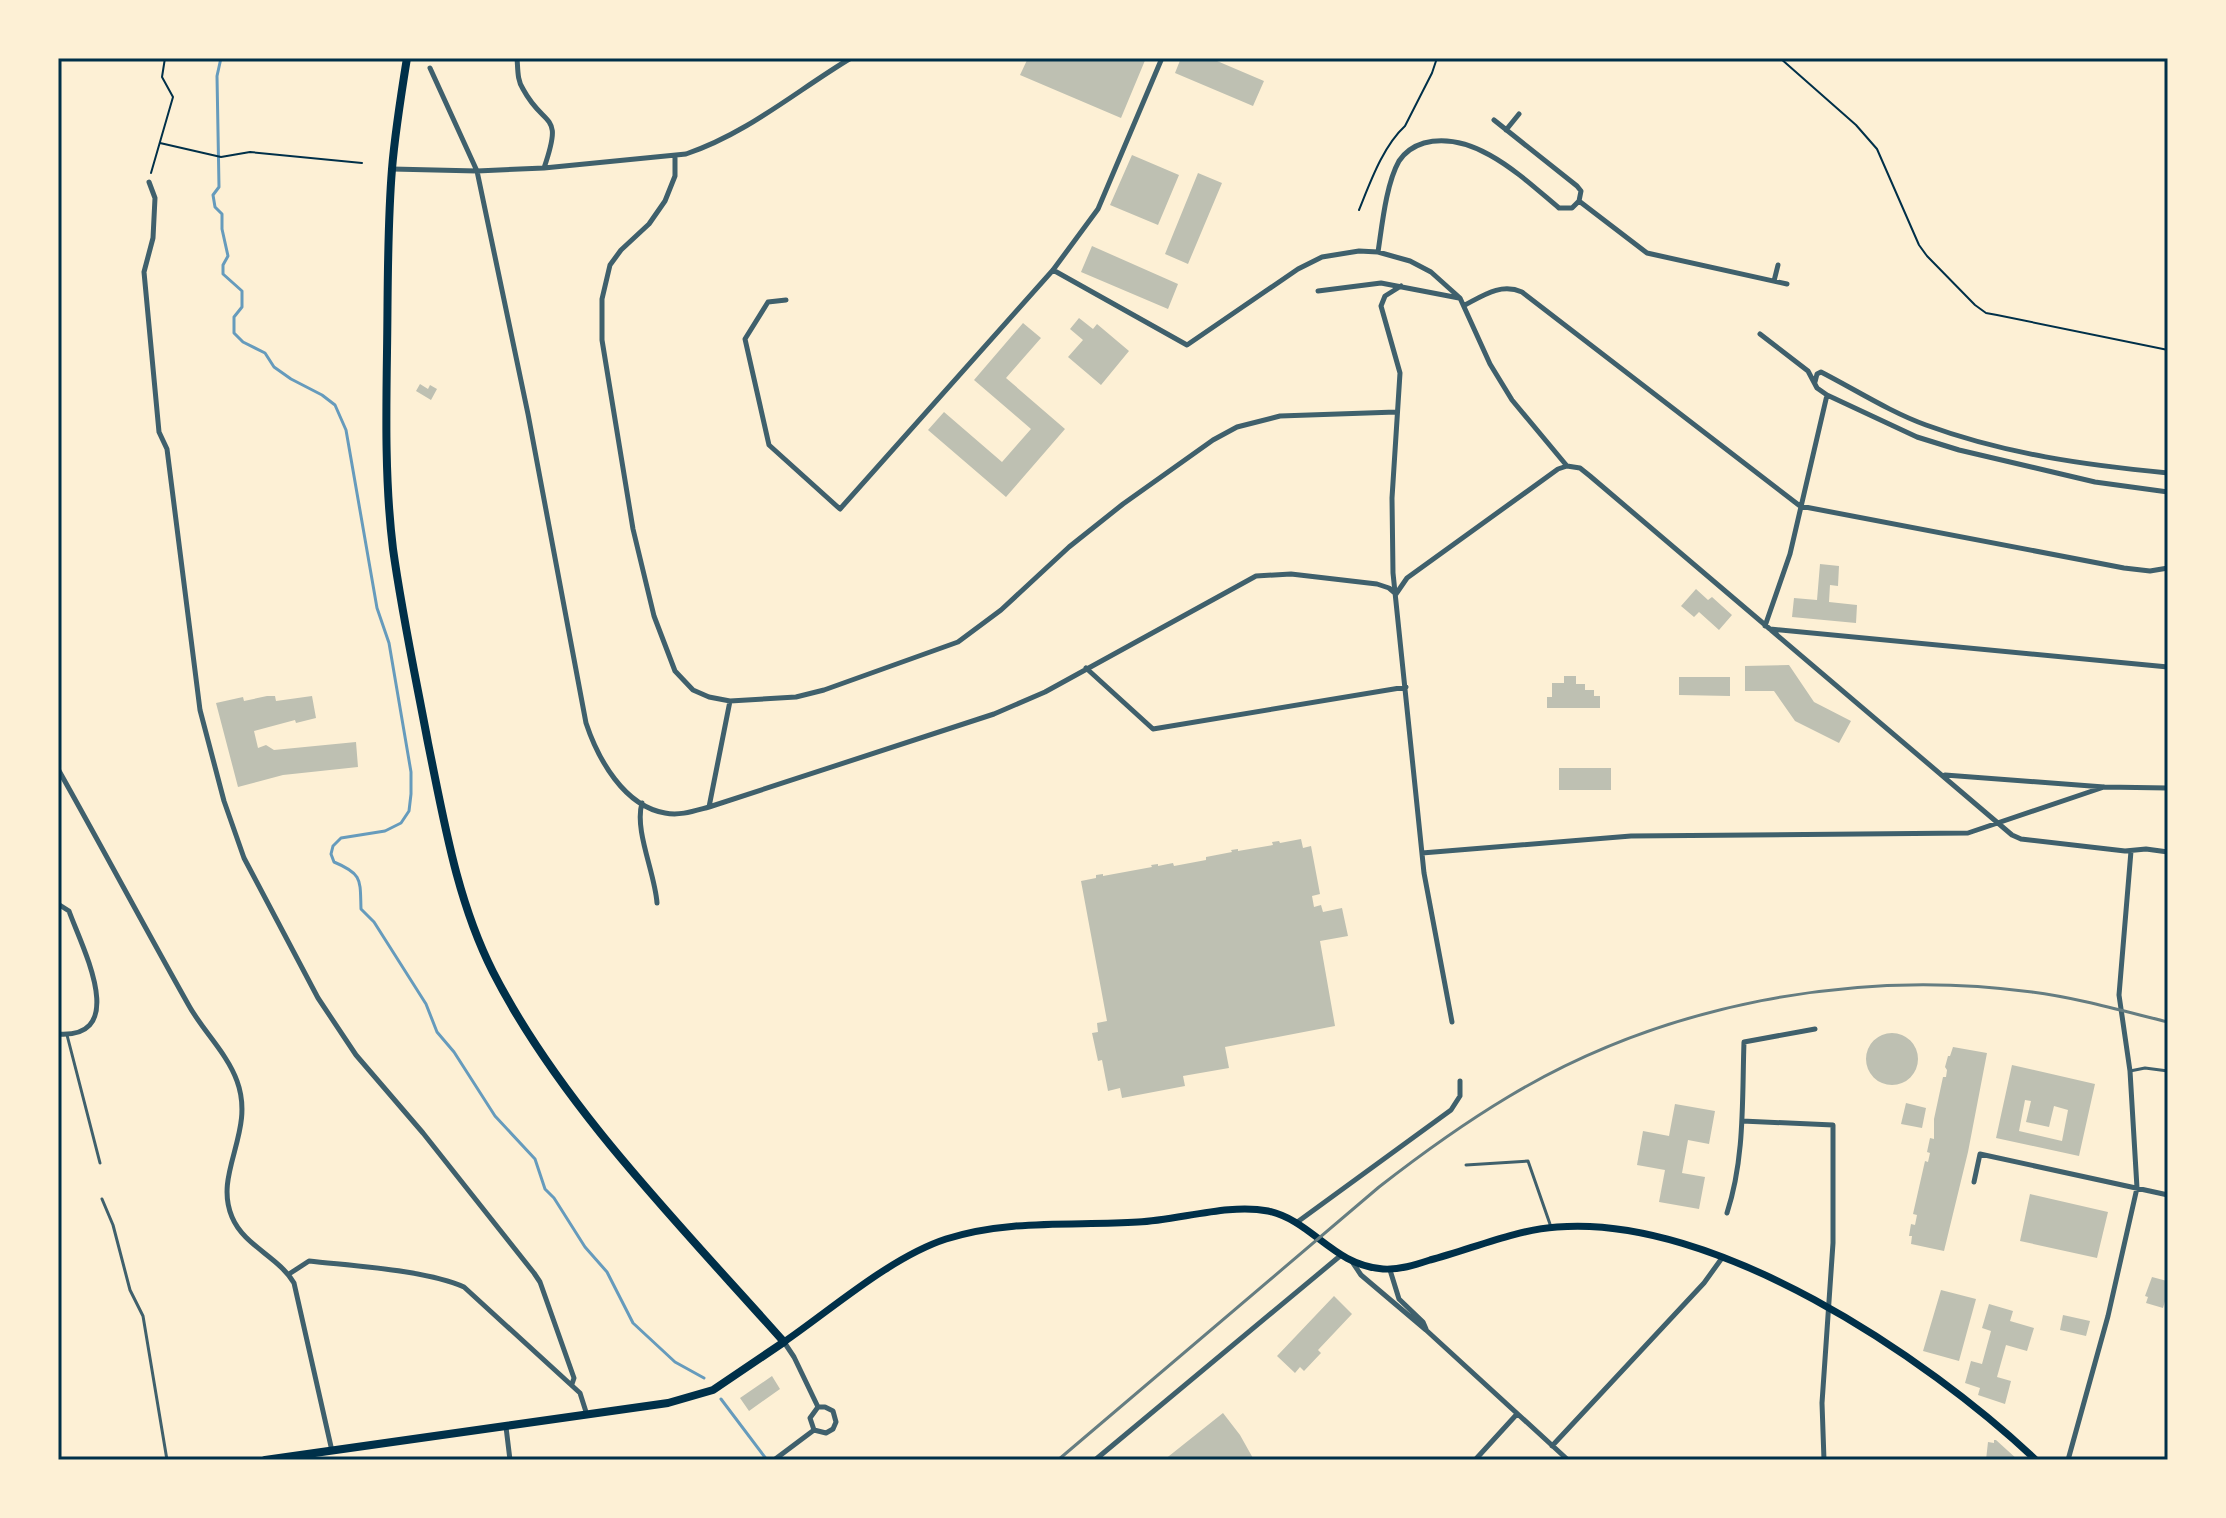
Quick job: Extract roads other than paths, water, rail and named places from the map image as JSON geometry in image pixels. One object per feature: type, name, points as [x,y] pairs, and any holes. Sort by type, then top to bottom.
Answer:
[{"type":"main road","points":[[407,58],[392,169],[386,398],[390,517],[418,693],[444,823],[460,884],[494,973],[518,1016],[569,1091],[663,1206],[784,1342]]},
{"type":"main road","points":[[265,1460],[587,1416],[698,1396],[727,1382],[910,1255],[942,1240],[1050,1223],[1138,1222],[1245,1209],[1272,1212],[1296,1223],[1353,1263],[1390,1270],[1551,1227],[1605,1227],[1643,1232],[1722,1258],[1782,1283],[1830,1308],[1952,1388],[2036,1460]]},
{"type":"street","points":[[517,58],[518,79],[523,90],[551,124],[553,142],[544,168]]},
{"type":"street","points":[[392,169],[477,171],[675,157],[708,147],[740,130],[851,58]]},
{"type":"street","points":[[786,300],[768,302],[745,339],[769,445],[840,509],[1053,270],[1098,209],[1162,58]]},
{"type":"street","points":[[430,68],[477,171],[528,414],[586,723],[606,767],[625,790],[642,803],[668,814],[709,807],[994,714],[1045,692],[1256,576],[1291,574],[1377,584],[1396,594]]},
{"type":"street","points":[[1506,130],[1519,114]]},
{"type":"street","points":[[1378,252],[1399,162],[1416,146],[1430,142],[1451,141],[1485,153],[1559,208],[1572,208],[1579,201],[1581,191],[1577,186],[1494,120]]},
{"type":"street","points":[[675,157],[675,176],[665,201],[649,224],[610,265],[602,299],[602,340],[633,529],[660,634],[675,671],[686,683],[709,697],[730,701],[782,700],[816,692],[958,642],[1001,610],[1069,547],[1123,504],[1213,440],[1237,427],[1280,416],[1396,412]]},
{"type":"street","points":[[149,182],[155,198],[153,243],[144,272],[159,432],[167,449],[200,710],[234,831],[265,902],[318,998],[356,1055],[457,1174],[540,1282],[574,1378],[572,1384]]},
{"type":"street","points":[[1579,201],[1647,253],[1787,284]]},
{"type":"street","points":[[1053,270],[1187,345],[1308,263],[1341,253],[1378,252],[1420,265],[1460,298],[1490,364],[1512,400],[1567,466]]},
{"type":"street","points":[[1774,281],[1778,265]]},
{"type":"street","points":[[1318,291],[1381,283],[1460,298]]},
{"type":"street","points":[[1401,286],[1385,296],[1381,306],[1400,373],[1392,498],[1396,594],[1422,853],[1431,919],[1452,1022]]},
{"type":"street","points":[[1465,305],[1495,290],[1506,288],[1522,292],[1800,506],[2124,568],[2150,571],[2168,568]]},
{"type":"street","points":[[1760,334],[1808,371],[1817,388],[1827,395],[1917,437],[2095,482],[2168,492]]},
{"type":"street","points":[[1815,382],[1817,374],[1821,372],[1926,425],[2014,452],[2093,466],[2168,473]]},
{"type":"street","points":[[1767,628],[1790,554],[1827,395]]},
{"type":"street","points":[[1396,594],[1407,578],[1558,469],[1567,466],[1580,468],[2012,835],[2021,839],[2131,851],[2146,849],[2168,852]]},
{"type":"street","points":[[1767,628],[2168,667]]},
{"type":"street","points":[[1086,668],[1153,729],[1406,687]]},
{"type":"street","points":[[709,807],[730,701]]},
{"type":"street","points":[[58,769],[188,1005],[236,1077],[242,1117],[240,1139],[226,1184],[230,1212],[242,1233],[289,1274],[302,1314],[332,1451]]},
{"type":"street","points":[[1943,775],[2104,787],[2168,788]]},
{"type":"street","points":[[1422,853],[1631,836],[1968,833],[2104,787]]},
{"type":"street","points":[[642,803],[640,824],[657,903]]},
{"type":"street","points":[[2068,1460],[2108,1316],[2137,1188],[2130,1071],[2119,987],[2131,851]]},
{"type":"street","points":[[58,904],[69,911],[96,986],[98,1009],[93,1023],[67,1035],[58,1034]]},
{"type":"street","points":[[1727,1213],[1736,1180],[1742,1121],[1744,1042],[1815,1029]]},
{"type":"street","points":[[1296,1223],[1451,1110],[1460,1096],[1460,1081]]},
{"type":"street","points":[[1742,1121],[1833,1125],[1833,1243],[1822,1403],[1824,1460]]},
{"type":"street","points":[[1974,1182],[1980,1154],[2168,1195]]},
{"type":"street","points":[[1095,1460],[1340,1256]]},
{"type":"street","points":[[1552,1446],[1704,1283],[1722,1258]]},
{"type":"street","points":[[289,1274],[309,1261],[453,1282],[478,1298],[572,1384],[580,1393],[587,1416]]},
{"type":"street","points":[[1353,1263],[1361,1275],[1568,1460]]},
{"type":"street","points":[[1390,1270],[1399,1299],[1423,1322],[1426,1330]]},
{"type":"street","points":[[784,1342],[818,1407]]},
{"type":"street","points":[[814,1430],[826,1433],[833,1429],[836,1422],[833,1411],[818,1407]]},
{"type":"street","points":[[814,1430],[810,1418],[818,1407]]},
{"type":"street","points":[[1475,1460],[1517,1414]]},
{"type":"street","points":[[506,1426],[510,1460]]},
{"type":"street","points":[[775,1459],[814,1430]]},
{"type":"lane","points":[[67,1035],[100,1163]]},
{"type":"lane","points":[[2130,1071],[2145,1068],[2168,1071]]},
{"type":"lane","points":[[1466,1165],[1528,1161],[1551,1227]]},
{"type":"lane","points":[[102,1199],[113,1225],[130,1290],[143,1316],[167,1460]]},
{"type":"waterway","points":[[221,58],[217,76],[219,187],[213,195],[215,207],[222,214],[228,256],[223,265],[223,274],[242,291],[242,307],[234,317],[234,333],[243,342],[265,353],[274,367],[335,405],[346,430],[377,608],[389,643],[411,772],[409,811],[401,823],[385,831],[341,838],[333,846],[331,854],[334,862],[355,874],[360,885],[361,909],[374,922],[426,1004],[437,1032],[454,1052],[495,1116],[535,1159],[545,1189],[585,1247],[607,1272],[633,1323],[675,1362],[704,1378]]},
{"type":"waterway","points":[[721,1399],[767,1460]]},
{"type":"railway","points":[[1058,1460],[1410,1163],[1508,1097],[1567,1065],[1630,1038],[1695,1017],[1761,1001],[1829,990],[1897,985],[1965,986],[2032,992],[2168,1022]]}]
